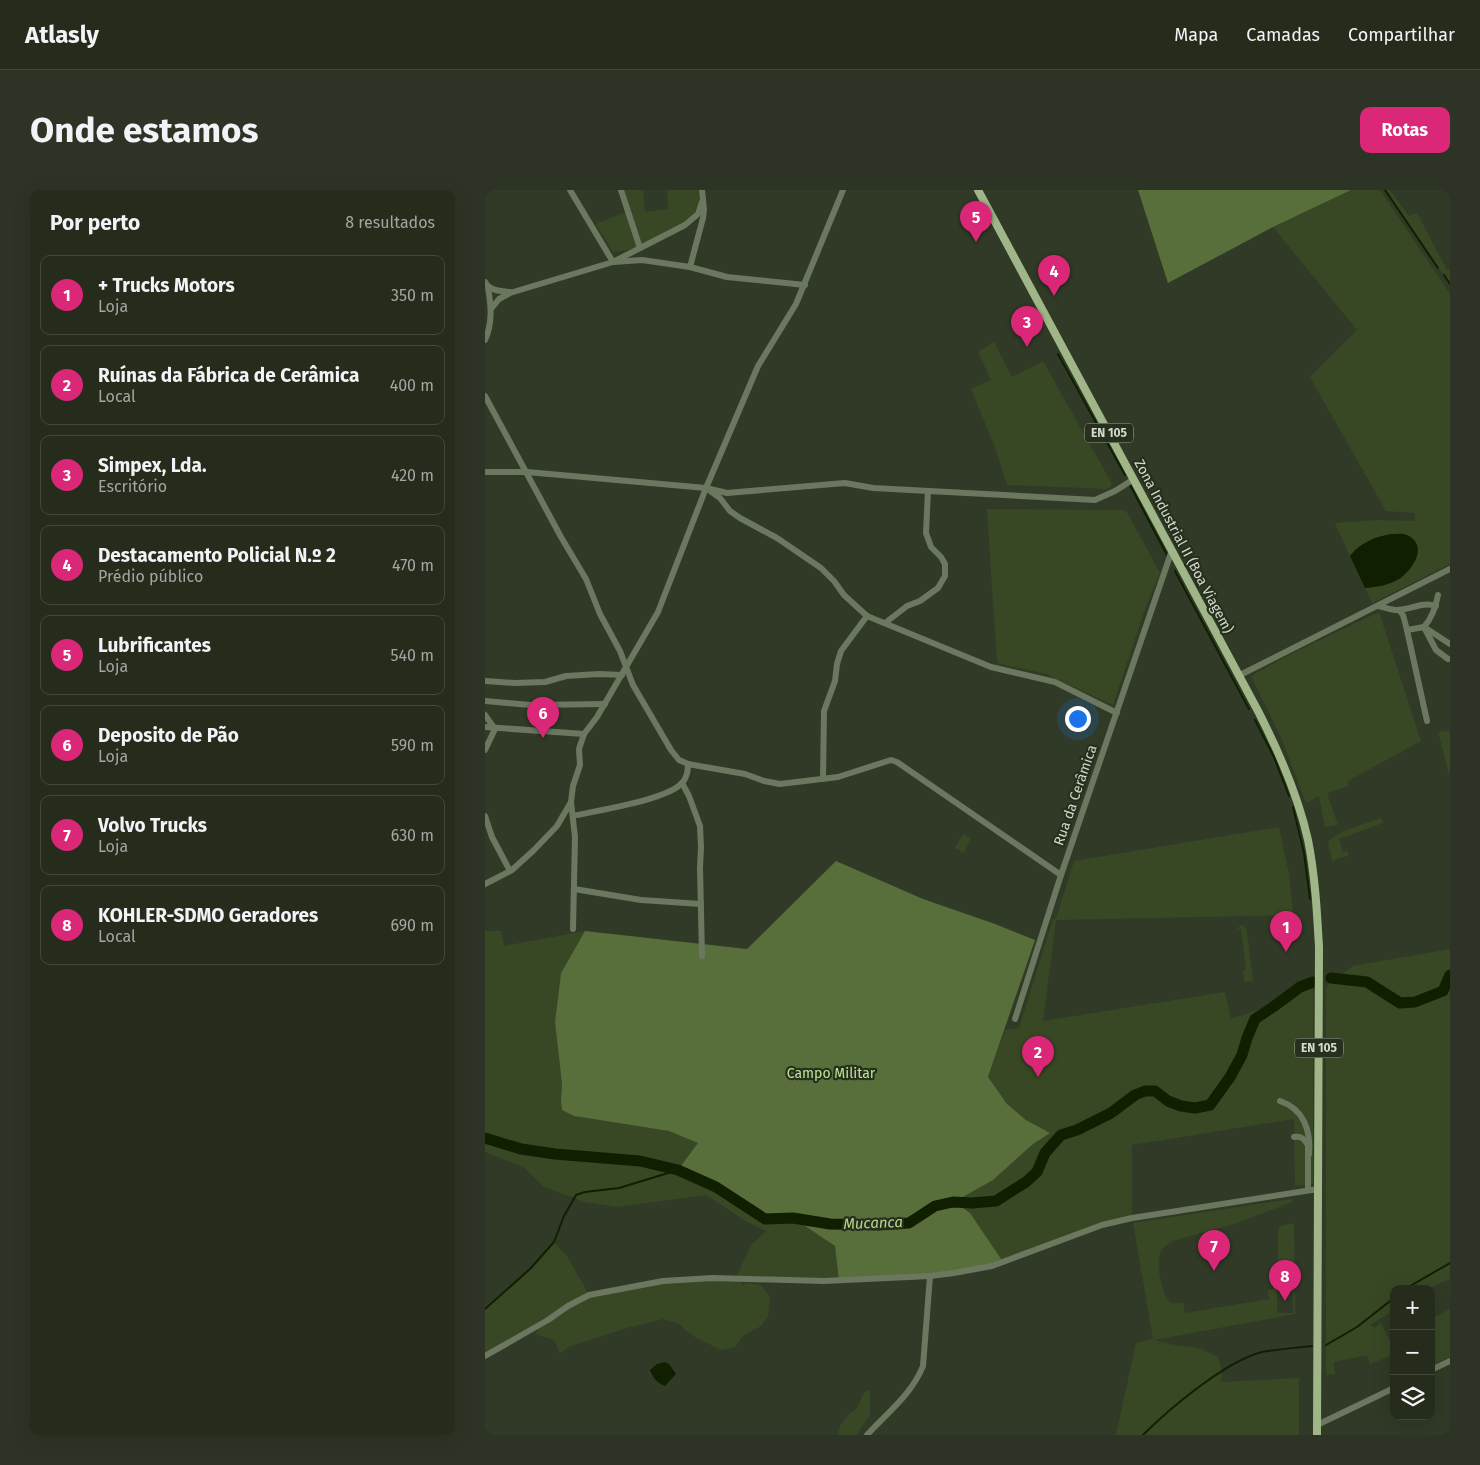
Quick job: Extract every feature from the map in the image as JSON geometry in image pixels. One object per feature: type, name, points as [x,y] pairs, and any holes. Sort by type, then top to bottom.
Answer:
[{"type":"main road","name":"Zona Industrial II (Boa Viagem)","points":[[979,190],[1240,675]]},
{"type":"main road","name":"EN 105","points":[[1240,675],[1292,785],[1310,854],[1318,916],[1317,1435]]},
{"type":"street","points":[[570,190],[613,262]]},
{"type":"street","points":[[621,190],[640,248]]},
{"type":"street","points":[[689,266],[703,218],[702,190]]},
{"type":"street","points":[[573,929],[575,837],[571,802],[573,786],[580,764],[579,749],[584,734],[605,704],[658,612],[706,488],[758,366],[796,304],[843,190]]},
{"type":"street","points":[[491,309],[499,299],[510,293],[613,262],[685,225],[698,214],[703,199]]},
{"type":"street","points":[[613,262],[642,260],[689,266],[727,277],[805,285]]},
{"type":"street","points":[[487,284],[496,291],[510,293]]},
{"type":"street","points":[[485,340],[491,309],[487,284]]},
{"type":"street","points":[[485,396],[561,537],[586,579],[600,614],[620,651],[633,686],[671,750],[679,760],[688,764],[745,774],[764,781],[780,784],[838,777],[891,760],[897,762],[1061,875]]},
{"type":"street","points":[[485,472],[527,472],[706,488],[727,493],[845,484],[873,488],[1095,500],[1134,480]]},
{"type":"street","points":[[706,488],[720,498],[730,511],[740,518],[777,538],[821,568],[844,595],[867,616],[991,667],[1055,682],[1117,712]]},
{"type":"street","points":[[885,623],[907,606],[920,601],[939,588],[945,576],[945,564],[931,547],[926,533],[928,491]]},
{"type":"street","name":"Rua da Cerâmica","points":[[1015,1019],[1061,875],[1172,550]]},
{"type":"street","points":[[1240,675],[1450,569]]},
{"type":"street","points":[[1424,627],[1437,606],[1438,595]]},
{"type":"street","points":[[1378,606],[1399,610],[1419,604],[1437,606]]},
{"type":"street","points":[[1399,610],[1403,614],[1427,721]]},
{"type":"street","points":[[823,779],[824,711],[835,681],[841,651],[867,616]]},
{"type":"street","points":[[1424,627],[1436,650],[1448,659]]},
{"type":"street","points":[[1407,630],[1424,627],[1450,644]]},
{"type":"street","points":[[485,681],[545,682],[566,676],[622,675]]},
{"type":"street","points":[[485,700],[530,705],[605,704]]},
{"type":"street","points":[[485,715],[495,729]]},
{"type":"street","points":[[485,727],[584,734]]},
{"type":"street","points":[[485,750],[495,729]]},
{"type":"street","points":[[573,816],[647,799],[673,790],[682,783],[687,774],[688,764]]},
{"type":"street","points":[[682,783],[689,796],[699,826],[701,847],[702,956]]},
{"type":"street","points":[[485,884],[510,871],[534,850],[557,826],[571,802]]},
{"type":"street","points":[[485,816],[492,837],[510,871]]},
{"type":"street","points":[[574,889],[641,900],[701,904]]},
{"type":"street","points":[[1280,1101],[1294,1108],[1304,1121],[1309,1137],[1308,1190]]},
{"type":"street","points":[[1294,1137],[1299,1136],[1304,1139],[1308,1146],[1309,1154]]},
{"type":"street","points":[[485,1356],[589,1295],[621,1288],[663,1281],[712,1278],[824,1281],[930,1276],[992,1266],[1102,1225],[1132,1218],[1318,1189]]},
{"type":"street","points":[[867,1435],[905,1396],[917,1380],[923,1366],[930,1276]]},
{"type":"street","points":[[1435,1368],[1450,1361]]},
{"type":"street","points":[[1317,1426],[1390,1390]]},
{"type":"shaded area","points":[[621,190],[643,190],[645,212],[668,209],[667,190],[699,190],[698,203],[693,215],[667,233],[640,248],[613,252],[596,224],[628,211]]},
{"type":"shaded area","points":[[1351,190],[1380,190],[1450,294],[1450,564],[1372,603],[1365,588],[1382,586],[1396,580],[1407,571],[1417,557],[1355,549],[1350,556],[1335,523],[1377,520],[1414,521],[1415,513],[1386,511],[1310,377],[1357,330],[1273,227]]},
{"type":"shaded area","points":[[1385,190],[1390,190],[1409,216],[1417,213],[1447,270],[1450,269],[1450,284]]},
{"type":"shaded area","points":[[994,342],[1012,377],[1043,361],[1112,484],[1111,487],[1107,489],[1007,485],[996,450],[971,389],[991,380],[978,352]]},
{"type":"shaded area","points":[[987,509],[1124,510],[1128,514],[1160,573],[1146,606],[1113,705],[1046,674],[997,663]]},
{"type":"shaded area","points":[[1391,534],[1405,534],[1414,539],[1418,551],[1413,564],[1404,575],[1395,581],[1365,588],[1350,556],[1369,541]]},
{"type":"shaded area","points":[[1379,612],[1421,741],[1348,781],[1348,786],[1327,793],[1338,825],[1325,827],[1319,796],[1306,803],[1283,742],[1251,676],[1289,655]]},
{"type":"shaded area","points":[[1450,731],[1450,777],[1438,732]]},
{"type":"shaded area","points":[[1381,818],[1383,823],[1339,839],[1343,852],[1347,851],[1349,855],[1332,861],[1328,842],[1338,834]]},
{"type":"shaded area","points":[[1279,827],[1289,874],[1293,913],[1291,915],[1056,920],[1043,1021],[1225,992],[1231,1019],[1275,1004],[1290,987],[1313,978],[1313,1184],[1295,1186],[1294,1119],[1132,1145],[1132,1218],[1003,1262],[953,1202],[993,1180],[1033,1144],[1050,1133],[1026,1120],[1007,1104],[988,1078],[1005,1030],[1019,1028],[1053,919],[1056,919],[1074,861]]},
{"type":"shaded area","points":[[963,834],[971,838],[964,853],[955,848]]},
{"type":"shaded area","points":[[1241,925],[1246,928],[1247,932],[1253,981],[1246,982],[1244,980],[1243,971],[1246,970],[1241,929],[1237,929]]},
{"type":"shaded area","points":[[485,931],[501,931],[504,946],[585,931],[561,973],[555,1022],[562,1084],[562,1110],[574,1116],[669,1131],[699,1143],[678,1170],[716,1187],[765,1219],[793,1218],[835,1246],[839,1281],[743,1279],[741,1286],[747,1283],[761,1285],[770,1297],[768,1316],[761,1326],[743,1336],[735,1347],[721,1350],[695,1337],[680,1324],[663,1319],[627,1328],[571,1346],[560,1353],[554,1340],[535,1334],[546,1321],[485,1356],[485,1309],[530,1269],[554,1242],[567,1256],[589,1295],[663,1281],[735,1279],[752,1244],[766,1231],[744,1220],[706,1195],[617,1207],[585,1202],[544,1187],[523,1167],[485,1152]]},
{"type":"shaded area","points":[[1450,949],[1450,1279],[1435,1286],[1390,1285],[1390,1312],[1370,1325],[1375,1328],[1381,1322],[1390,1340],[1390,1354],[1388,1357],[1370,1364],[1367,1355],[1334,1362],[1335,1374],[1326,1375],[1326,989],[1331,978],[1341,975],[1353,966]]},
{"type":"shaded area","points":[[1292,1199],[1292,1202],[1237,1223],[1173,1241],[1161,1251],[1159,1270],[1167,1299],[1171,1303],[1183,1303],[1185,1313],[1269,1299],[1268,1290],[1277,1288],[1277,1313],[1293,1313],[1293,1270],[1278,1270],[1278,1230],[1280,1226],[1294,1223],[1295,1314],[1154,1340],[1199,1348],[1218,1357],[1222,1370],[1221,1382],[1299,1378],[1299,1435],[1116,1435],[1136,1343],[1153,1339],[1133,1223]]},
{"type":"shaded area","points":[[1450,1309],[1450,1357],[1435,1364],[1435,1330],[1435,1317]]},
{"type":"shaded area","points":[[665,1362],[669,1364],[676,1374],[665,1386],[656,1380],[650,1370],[657,1364]]},
{"type":"shaded area","points":[[869,1390],[870,1415],[856,1435],[838,1435],[840,1426],[849,1414],[856,1409],[865,1391]]},
{"type":"green space","points":[[1138,190],[1351,190],[1273,227],[1168,283]]},
{"type":"green space","name":"Campo Militar","points":[[836,861],[923,899],[1035,940],[988,1077],[1007,1104],[1026,1120],[1050,1133],[1033,1144],[993,1180],[954,1202],[970,1213],[1003,1262],[954,1273],[839,1281],[835,1246],[793,1218],[765,1219],[716,1187],[678,1170],[698,1143],[669,1131],[574,1116],[562,1110],[562,1084],[555,1022],[561,973],[585,931],[747,949]]},
{"type":"waterway","points":[[1385,190],[1438,268]]},
{"type":"waterway","points":[[1444,275],[1450,284]]},
{"type":"waterway","points":[[1058,354],[1125,475]]},
{"type":"waterway","points":[[1130,485],[1167,555]]},
{"type":"waterway","points":[[1175,571],[1249,709]]},
{"type":"waterway","points":[[1255,720],[1274,757],[1289,796]]},
{"type":"waterway","points":[[1293,807],[1304,853],[1310,899]]},
{"type":"waterway","name":"Mucanca","points":[[1331,978],[1367,982],[1400,1003],[1415,1002],[1443,991],[1450,975]]},
{"type":"waterway","name":"Mucanca","points":[[485,1138],[521,1149],[555,1154],[640,1161],[678,1170],[716,1187],[765,1219],[793,1218],[830,1224],[879,1225],[909,1223],[935,1206],[953,1202],[996,1201],[1026,1182],[1037,1172],[1045,1153],[1061,1135],[1077,1130],[1111,1113],[1135,1095],[1145,1091],[1155,1091],[1168,1101],[1181,1106],[1195,1108],[1210,1105],[1230,1077],[1242,1055],[1255,1019],[1300,987],[1313,982]]},
{"type":"waterway","points":[[485,1309],[530,1269],[554,1242],[564,1216],[576,1195],[585,1192],[619,1188],[678,1170]]},
{"type":"waterway","points":[[1412,1285],[1450,1263]]},
{"type":"waterway","points":[[1326,1345],[1357,1327],[1390,1301]]},
{"type":"waterway","points":[[1143,1435],[1183,1399],[1232,1365],[1262,1352],[1312,1346]]},
{"type":"place","name":"Lubrificantes","points":[[976,242]]},
{"type":"place","name":"Destacamento Policial N.º 2","points":[[1054,296]]},
{"type":"place","name":"Simpex, Lda.","points":[[1027,347]]},
{"type":"place","name":"Deposito de Pão","points":[[543,738]]},
{"type":"place","name":"+ Trucks Motors","points":[[1286,952]]},
{"type":"place","name":"Ruínas da Fábrica de Cerâmica","points":[[1038,1077]]},
{"type":"place","name":"Volvo Trucks","points":[[1214,1271]]},
{"type":"place","name":"KOHLER-SDMO Geradores","points":[[1285,1301]]}]
